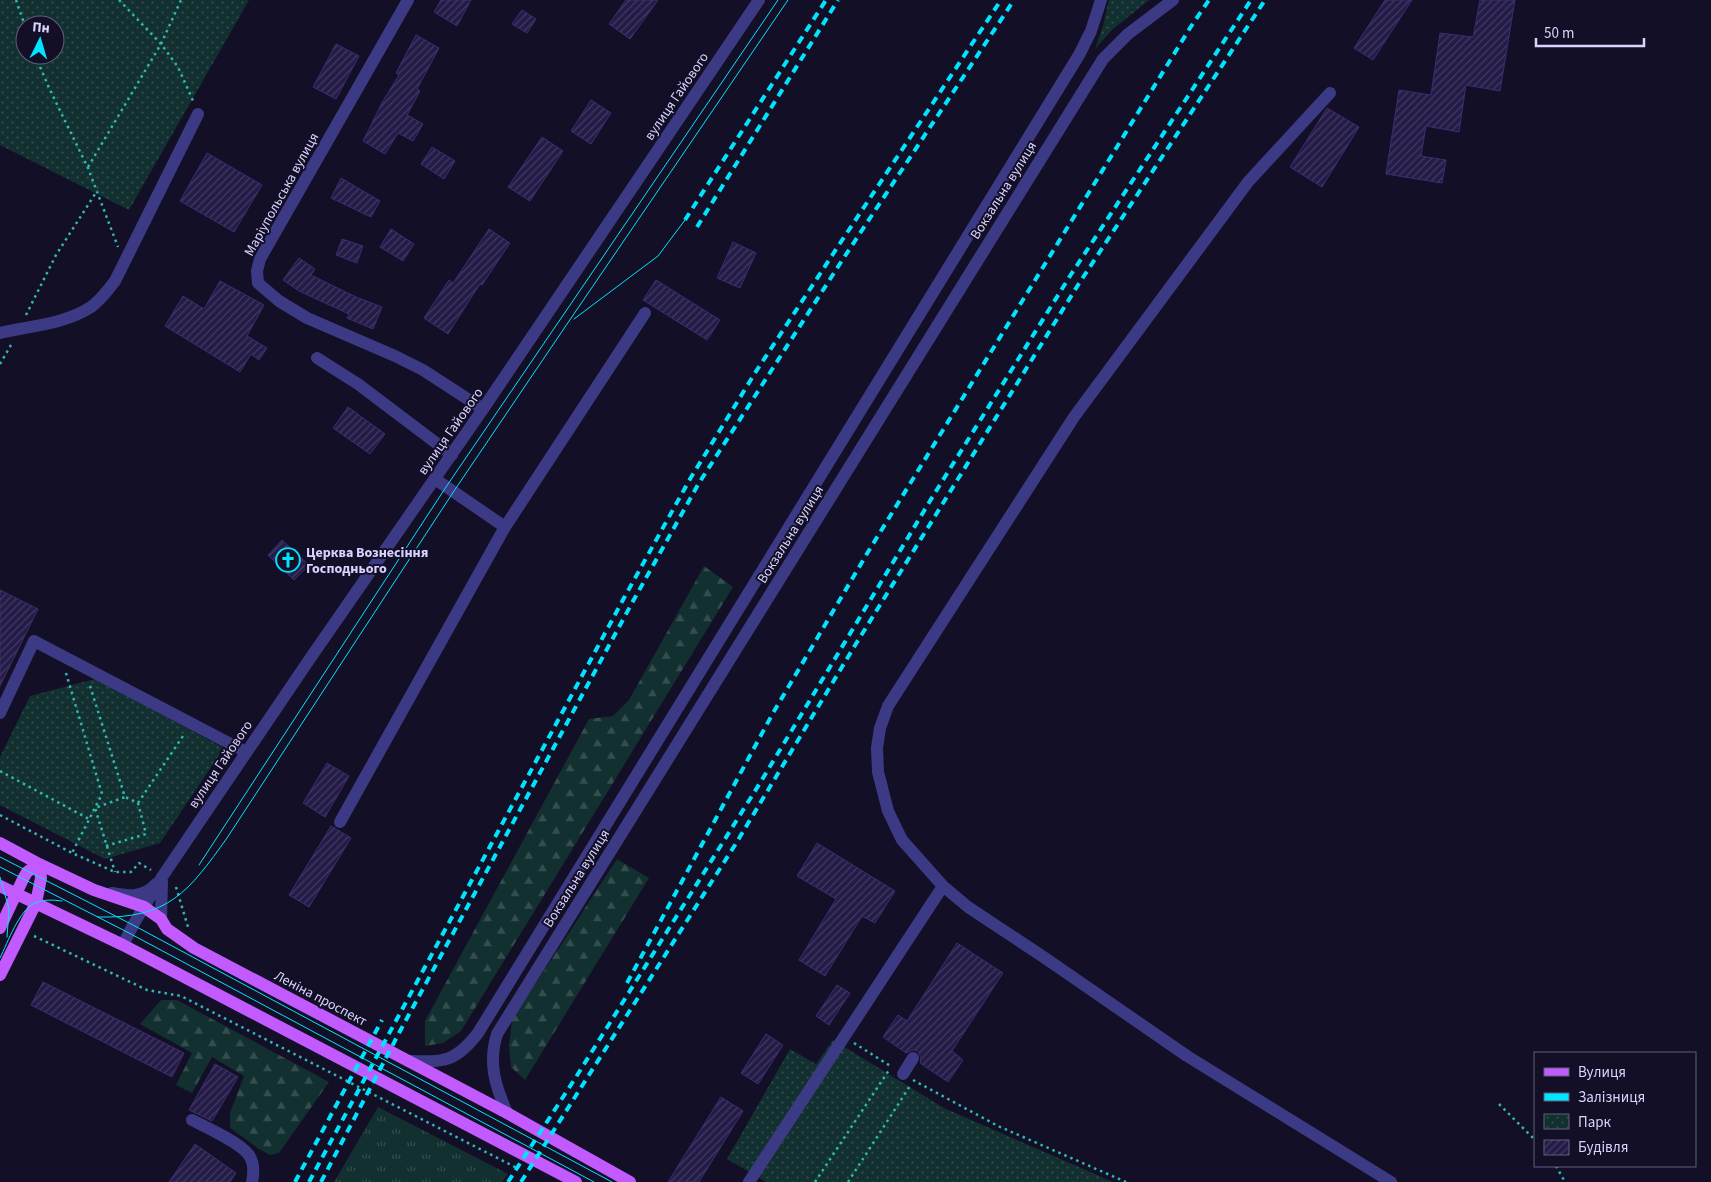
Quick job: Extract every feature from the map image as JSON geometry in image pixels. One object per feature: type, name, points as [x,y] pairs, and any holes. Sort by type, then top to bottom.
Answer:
[{"type":"main road","name":"Леніна проспект","points":[[0,843],[94,890],[144,907],[161,919],[167,929],[194,948],[507,1113],[630,1182]]},
{"type":"main road","points":[[0,928],[27,872],[39,864],[41,878],[36,903],[0,975]]},
{"type":"main road","points":[[0,886],[123,945],[576,1182]]},
{"type":"street","name":"Маріупольська вулиця","points":[[408,0],[260,259],[257,272],[258,283],[279,301],[307,318],[423,370],[483,410]]},
{"type":"street","name":"вулиця Гайового","points":[[162,877],[246,752],[483,410],[759,0]]},
{"type":"street","name":"Вокзальна вулиця","points":[[408,1061],[435,1062],[458,1055],[478,1033],[1079,56],[1091,31],[1100,0]]},
{"type":"street","name":"Вокзальна вулиця","points":[[507,1113],[499,1094],[492,1060],[493,1046],[497,1034],[1102,59],[1128,34],[1173,0]]},
{"type":"street","points":[[1330,93],[1248,182],[1074,417],[888,706],[880,728],[877,748],[878,772],[888,811],[902,840],[944,886],[968,907],[1053,963],[1187,1056],[1391,1182]]},
{"type":"street","points":[[0,334],[74,316],[103,296],[115,281],[198,114]]},
{"type":"street","points":[[340,822],[505,527],[645,313]]},
{"type":"street","points":[[317,358],[358,384],[452,455]]},
{"type":"street","points":[[435,479],[505,527]]},
{"type":"street","points":[[0,713],[34,641],[246,752]]},
{"type":"street","points":[[94,890],[123,895],[137,895],[152,889],[162,877]]},
{"type":"street","points":[[123,945],[162,877]]},
{"type":"street","points":[[161,919],[162,877]]},
{"type":"street","points":[[749,1182],[944,886]]},
{"type":"street","points":[[908,1077],[913,1058]]},
{"type":"street","points":[[192,1120],[242,1148],[250,1157],[253,1166],[252,1182]]},
{"type":"path","points":[[16,0],[21,15]]},
{"type":"path","points":[[119,0],[161,44],[178,67],[198,114]]},
{"type":"path","points":[[88,168],[161,44],[181,0]]},
{"type":"path","points":[[40,65],[88,168],[124,262]]},
{"type":"path","points":[[0,364],[20,329],[56,255],[96,190]]},
{"type":"path","points":[[61,655],[102,794],[72,853]]},
{"type":"path","points":[[85,667],[125,797]]},
{"type":"path","points":[[106,846],[146,834],[138,803],[192,724]]},
{"type":"path","points":[[0,771],[89,819]]},
{"type":"path","points":[[95,808],[125,797],[138,803]]},
{"type":"path","points":[[95,808],[115,872]]},
{"type":"path","points":[[0,815],[72,853],[115,872],[130,872],[139,863]]},
{"type":"path","points":[[22,930],[147,990],[181,996],[518,1168]]},
{"type":"path","points":[[844,1037],[908,1077],[998,1126],[1126,1182]]},
{"type":"path","points":[[815,1182],[892,1066]]},
{"type":"path","points":[[848,1182],[908,1077]]},
{"type":"path","points":[[1499,1104],[1534,1139]]},
{"type":"path","points":[[1556,1167],[1564,1182]]},
{"type":"green space","points":[[0,0],[249,0],[129,210],[0,145]]},
{"type":"green space","points":[[1109,0],[1149,0],[1112,30],[1095,49],[1103,26]]},
{"type":"green space","points":[[704,566],[733,587],[461,1031],[443,1043],[425,1046],[425,1021],[589,719],[613,716],[629,700]]},
{"type":"green space","points":[[95,679],[224,748],[160,843],[105,859],[0,805],[0,757],[30,696]]},
{"type":"green space","points":[[617,859],[649,878],[525,1080],[511,1067],[509,1046],[512,1020]]},
{"type":"green space","points":[[161,1000],[177,1000],[329,1082],[279,1153],[270,1155],[230,1128],[230,1113],[244,1076],[212,1057],[192,1093],[176,1085],[192,1053],[140,1024]]},
{"type":"green space","points":[[833,1040],[944,1108],[1113,1182],[766,1182],[727,1159],[790,1049],[816,1064]]},
{"type":"green space","points":[[378,1107],[508,1174],[502,1182],[334,1182]]},
{"type":"building","points":[[441,0],[471,0],[457,26],[434,12]]},
{"type":"building","points":[[626,0],[658,0],[630,39],[609,24]]},
{"type":"building","points":[[1385,0],[1412,0],[1373,60],[1354,48]]},
{"type":"building","points":[[1480,0],[1515,0],[1500,91],[1466,85],[1459,132],[1426,126],[1421,156],[1446,160],[1442,183],[1386,174],[1399,90],[1431,95],[1440,33],[1473,37]]},
{"type":"building","points":[[522,10],[536,19],[527,33],[512,24]]},
{"type":"building","points":[[416,35],[439,48],[417,89],[420,91],[407,115],[423,124],[413,141],[398,133],[385,154],[363,141],[383,101],[399,75],[396,73]]},
{"type":"building","points":[[336,44],[359,56],[336,99],[313,87]]},
{"type":"building","points":[[591,100],[611,113],[591,144],[571,131]]},
{"type":"building","points":[[1327,108],[1359,127],[1322,187],[1290,167]]},
{"type":"building","points":[[542,137],[563,151],[530,201],[508,187]]},
{"type":"building","points":[[432,147],[455,161],[444,179],[421,164]]},
{"type":"building","points":[[207,153],[262,185],[234,232],[180,201]]},
{"type":"building","points":[[341,178],[380,201],[371,217],[331,198]]},
{"type":"building","points":[[391,229],[414,244],[403,261],[380,247]]},
{"type":"building","points":[[489,229],[510,243],[482,285],[480,284],[448,334],[424,318],[449,280],[453,283]]},
{"type":"building","points":[[342,239],[363,246],[357,263],[336,255]]},
{"type":"building","points":[[733,242],[756,253],[740,288],[717,278]]},
{"type":"building","points":[[299,258],[315,269],[311,275],[356,297],[382,307],[373,329],[347,318],[349,314],[299,291],[283,280]]},
{"type":"building","points":[[656,280],[720,320],[707,340],[643,300]]},
{"type":"building","points":[[220,281],[264,305],[247,336],[267,348],[259,360],[251,354],[240,372],[165,326],[183,296],[204,309]]},
{"type":"building","points":[[348,407],[385,434],[370,454],[333,428]]},
{"type":"building","name":"Церква Вознесіння Господнього","points":[[282,540],[309,565],[294,580],[268,555]]},
{"type":"building","points":[[0,590],[38,609],[0,686]]},
{"type":"building","points":[[327,763],[349,776],[325,817],[303,803]]},
{"type":"building","points":[[331,826],[351,838],[309,907],[289,895]]},
{"type":"building","points":[[817,843],[895,891],[875,923],[862,916],[825,976],[799,960],[836,899],[797,876]]},
{"type":"building","points":[[957,943],[1003,973],[952,1051],[963,1060],[948,1082],[920,1063],[921,1058],[918,1051],[913,1050],[906,1053],[883,1037],[898,1015],[907,1021]]},
{"type":"building","points":[[43,982],[184,1053],[172,1077],[31,1005]]},
{"type":"building","points":[[837,985],[850,993],[829,1025],[816,1016]]},
{"type":"building","points":[[766,1034],[783,1045],[758,1084],[741,1073]]},
{"type":"building","points":[[215,1064],[238,1077],[212,1121],[189,1110]]},
{"type":"building","points":[[721,1097],[743,1111],[699,1182],[668,1182]]},
{"type":"building","points":[[195,1144],[236,1173],[230,1182],[169,1182]]},
{"type":"tram line","points":[[199,865],[446,487],[778,0]]},
{"type":"tram line","points":[[98,917],[143,913],[160,907],[175,898],[201,873],[227,838],[454,491],[788,0]]},
{"type":"tram line","points":[[574,319],[658,256],[685,220]]},
{"type":"tram line","points":[[0,857],[133,925],[612,1182]]},
{"type":"tram line","points":[[0,867],[129,933],[594,1182]]},
{"type":"tram line","points":[[0,877],[9,909],[7,937]]},
{"type":"tram line","points":[[0,958],[14,927],[29,907],[42,901],[62,901]]},
{"type":"railway","points":[[685,220],[826,0]]},
{"type":"railway","points":[[697,227],[838,0]]},
{"type":"railway","points":[[309,1182],[690,479],[755,373],[1001,0]]},
{"type":"railway","points":[[321,1182],[399,1033],[699,483],[843,259],[1014,0]]},
{"type":"railway","points":[[627,983],[773,713],[868,552],[1209,0]]},
{"type":"railway","points":[[508,1182],[760,783],[933,496],[1070,276],[1251,0]]},
{"type":"railway","points":[[521,1182],[735,845],[854,647],[1078,285],[1265,0]]},
{"type":"railway","points":[[295,1182],[382,1020]]},
{"type":"place","name":"Церква Вознесіння Господнього","points":[[288,560]]}]
